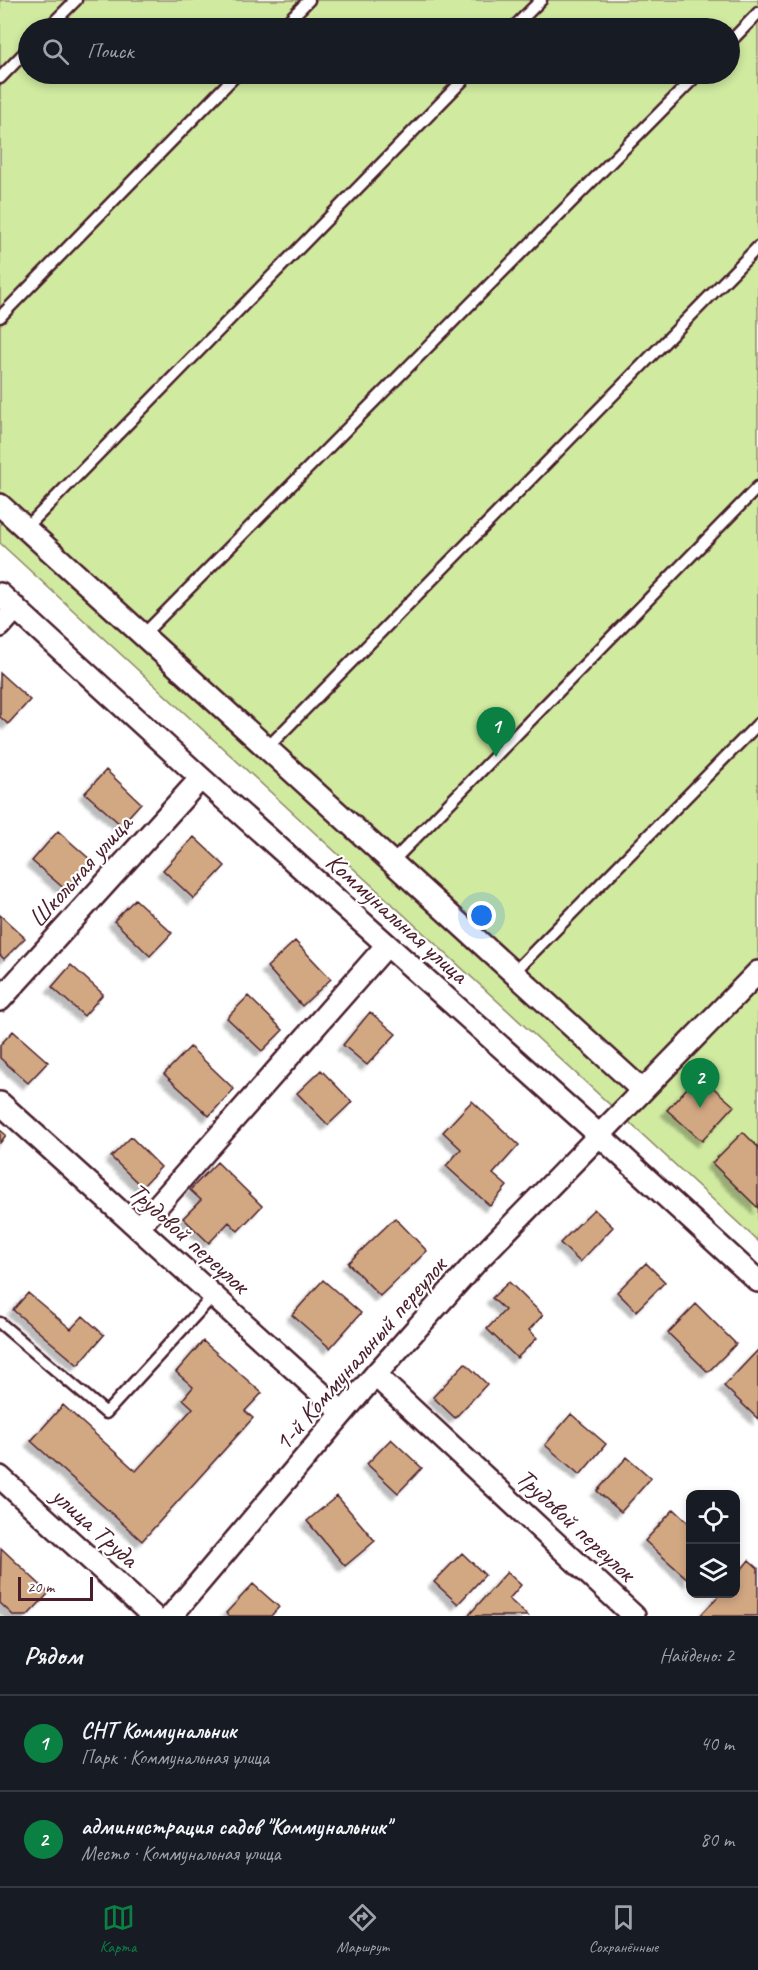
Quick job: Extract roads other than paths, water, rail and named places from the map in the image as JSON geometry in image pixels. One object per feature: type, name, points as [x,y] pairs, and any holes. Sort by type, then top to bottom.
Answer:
[{"type":"street","points":[[0,505],[642,1090]]},
{"type":"street","points":[[0,626],[8,601]]},
{"type":"street","name":"Коммунальная улица","points":[[8,601],[758,1281]]},
{"type":"street","name":"Школьная улица","points":[[0,1000],[201,778]]},
{"type":"street","points":[[138,1228],[387,945]]},
{"type":"street","name":"1-й Коммунальный переулок","points":[[171,1616],[375,1375],[476,1262],[758,972]]},
{"type":"street","name":"Трудовой переулок","points":[[0,1103],[343,1413]]},
{"type":"street","name":"Трудовой переулок","points":[[375,1375],[634,1616]]},
{"type":"street","name":"улица Труда","points":[[0,1477],[153,1616]]},
{"type":"lane","points":[[58,18],[76,0]]},
{"type":"lane","points":[[291,18],[309,0]]},
{"type":"lane","points":[[523,18],[541,0]]},
{"type":"lane","points":[[740,31],[758,13]]},
{"type":"lane","points":[[0,78],[18,59]]},
{"type":"lane","points":[[0,318],[227,84]]},
{"type":"lane","points":[[26,528],[459,84]]},
{"type":"lane","points":[[143,635],[688,84]]},
{"type":"lane","points":[[267,748],[758,247]]},
{"type":"lane","points":[[392,862],[758,487]]},
{"type":"lane","points":[[513,973],[758,724]]},
{"type":"lane","points":[[0,1323],[106,1413],[213,1296]]},
{"type":"place","name":"СНТ Коммунальник","points":[[496,757]]},
{"type":"place","name":"администрация садов \"Коммунальник\"","points":[[700,1108]]}]
